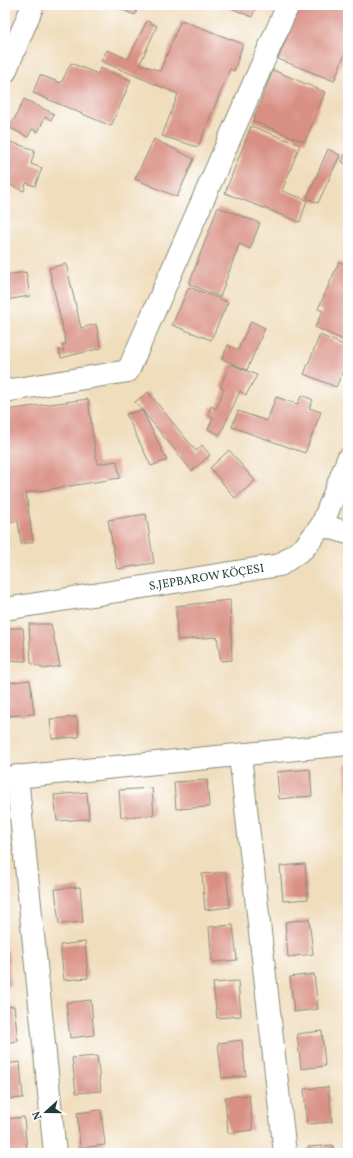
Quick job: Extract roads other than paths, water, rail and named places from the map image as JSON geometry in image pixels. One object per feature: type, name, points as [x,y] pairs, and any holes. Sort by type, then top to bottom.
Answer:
[{"type":"street","points":[[5,72],[33,5]]},
{"type":"street","points":[[5,391],[128,371],[288,5]]},
{"type":"street","name":"S.JEPBAROW KÖÇESI","points":[[5,609],[280,565],[304,548],[322,525],[348,459]]},
{"type":"street","points":[[322,525],[348,533]]},
{"type":"street","points":[[54,1153],[11,777],[348,744]]},
{"type":"street","points":[[240,755],[285,1153]]}]
